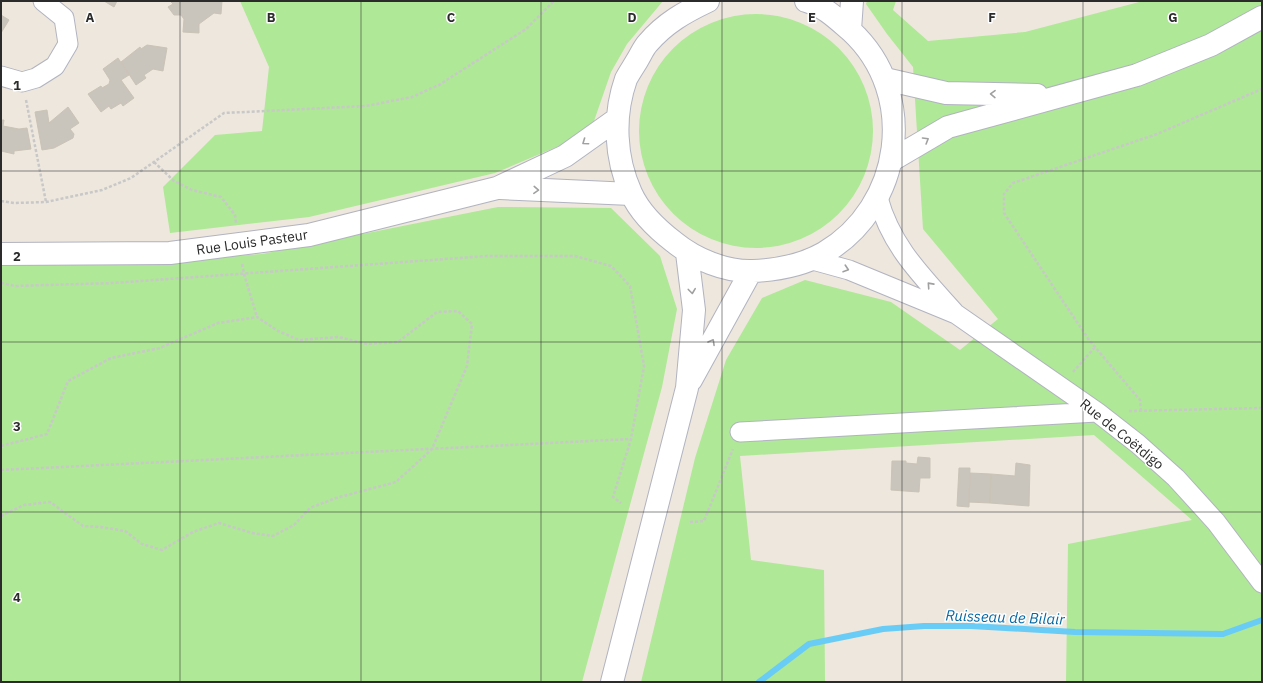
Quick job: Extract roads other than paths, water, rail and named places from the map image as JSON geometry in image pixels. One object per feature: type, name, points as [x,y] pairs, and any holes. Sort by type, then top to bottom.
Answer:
[{"type":"main road","points":[[708,1],[678,15],[647,43],[626,79],[617,119],[619,158],[631,194],[655,228],[687,253],[718,266],[751,271],[788,267],[823,254],[853,231],[878,198],[892,160],[894,119],[885,79],[864,43],[834,15],[815,3],[806,1]]},
{"type":"main road","points":[[850,30],[852,1]]},
{"type":"main road","points":[[892,160],[948,127],[1137,75],[1211,45],[1262,17]]},
{"type":"main road","points":[[885,79],[946,93],[1060,95]]},
{"type":"main road","name":"Rue Louis Pasteur","points":[[1,254],[170,253],[309,235],[497,188],[565,156],[617,119]]},
{"type":"main road","name":"Rue Louis Pasteur","points":[[497,188],[631,194]]},
{"type":"main road","points":[[612,682],[687,388],[694,310],[687,253]]},
{"type":"main road","points":[[687,388],[751,271]]},
{"type":"street","points":[[1,76],[22,82],[36,78],[55,66],[68,44],[64,18],[43,1]]},
{"type":"street","name":"Rue de Coëtdigo","points":[[878,198],[884,218],[907,259],[956,314]]},
{"type":"street","name":"Rue de Coëtdigo","points":[[809,259],[850,270],[956,314],[1097,412],[1138,444],[1176,478],[1216,522],[1262,583]]},
{"type":"street","points":[[740,432],[1097,412]]},
{"type":"waterway","name":"Ruisseau de Bilair","points":[[759,682],[809,644],[883,629],[924,626],[971,626],[1075,632],[1223,634],[1262,620]]}]
